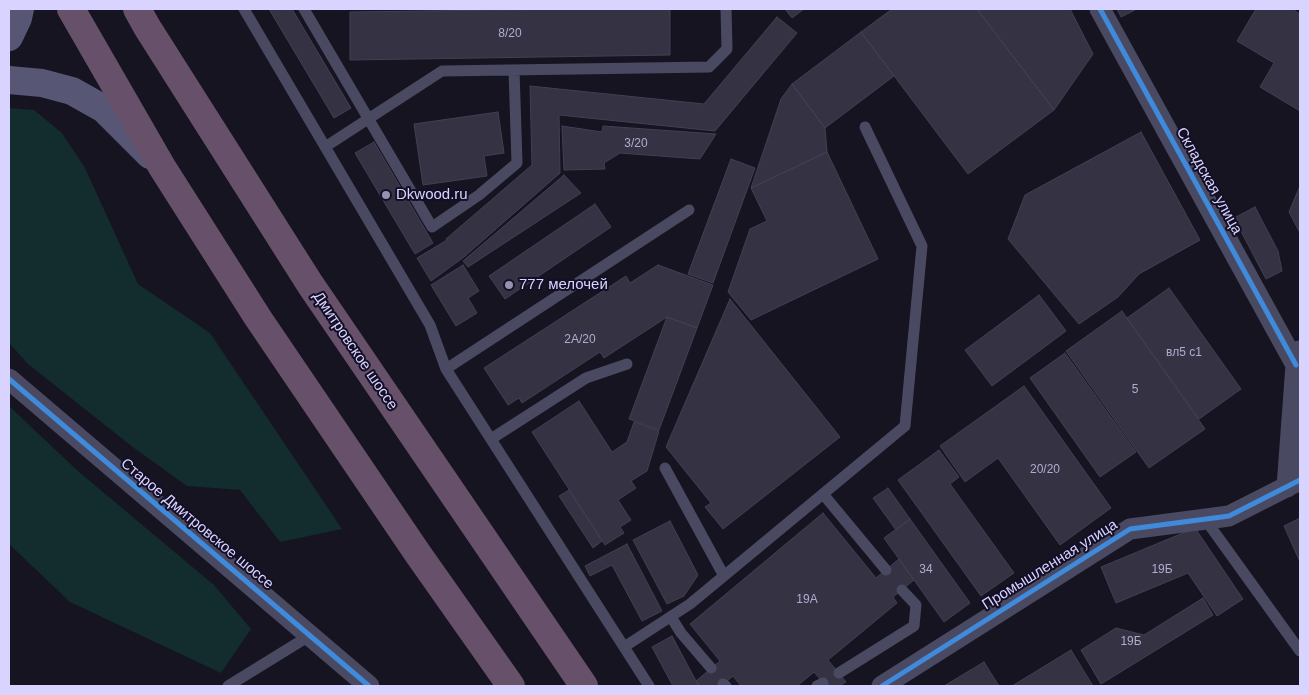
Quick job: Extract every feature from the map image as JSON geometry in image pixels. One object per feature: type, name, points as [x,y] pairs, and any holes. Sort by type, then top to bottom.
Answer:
[{"type":"highway","points":[[71,9],[162,167],[263,326],[418,554],[511,686]]},
{"type":"highway","name":"Дмитровское шоссе","points":[[137,9],[310,284],[584,686]]},
{"type":"main road","points":[[9,37],[20,9]]},
{"type":"main road","points":[[9,80],[42,83],[80,95],[104,109],[162,167]]},
{"type":"street","name":"Складская улица","points":[[1100,9],[1298,356]]},
{"type":"street","points":[[1294,484],[1298,356]]},
{"type":"street","name":"Старое Дмитровское шоссе","points":[[9,379],[369,686]]},
{"type":"street","name":"Промышленная улица","points":[[882,686],[1130,529],[1229,516],[1294,484]]},
{"type":"lane","points":[[244,9],[430,325],[446,369],[649,686]]},
{"type":"lane","points":[[304,9],[432,226],[479,196],[517,163],[514,70]]},
{"type":"lane","points":[[325,147],[442,71],[709,67],[727,49],[726,9]]},
{"type":"lane","points":[[624,647],[690,604],[905,426],[922,246],[865,127]]},
{"type":"lane","points":[[446,369],[689,210]]},
{"type":"lane","points":[[491,439],[586,378],[627,364]]},
{"type":"lane","points":[[665,468],[724,576]]},
{"type":"lane","points":[[823,494],[886,570]]},
{"type":"lane","points":[[1205,520],[1300,652]]},
{"type":"lane","points":[[839,672],[914,626],[916,605],[902,590]]},
{"type":"lane","points":[[671,617],[711,668]]},
{"type":"lane","points":[[228,686],[310,636]]},
{"type":"green space","points":[[9,108],[34,110],[62,133],[85,168],[138,284],[210,333],[342,529],[280,542],[240,490],[187,486],[134,448],[28,364],[9,343]]},
{"type":"green space","points":[[9,406],[79,472],[214,585],[251,629],[221,673],[70,602],[9,544]]},
{"type":"building","points":[[269,9],[292,9],[351,108],[334,118]]},
{"type":"building","points":[[670,9],[670,55],[350,60],[350,12]]},
{"type":"building","points":[[785,9],[804,9],[792,18]]},
{"type":"building","points":[[892,9],[977,9],[1054,110],[968,174],[861,32]]},
{"type":"building","points":[[977,9],[1070,9],[1093,54],[1054,110]]},
{"type":"building","points":[[1117,9],[1134,9],[1135,10],[1121,17]]},
{"type":"building","points":[[1256,9],[1292,9],[1300,14],[1300,111],[1260,87],[1274,63],[1237,41]]},
{"type":"building","points":[[777,17],[797,33],[715,131],[559,115],[560,173],[464,257],[431,281],[417,258],[447,240],[532,165],[530,86],[704,104]]},
{"type":"building","points":[[861,32],[894,76],[825,128],[792,84]]},
{"type":"building","points":[[792,84],[825,128],[827,152],[751,188],[781,99]]},
{"type":"building","points":[[498,112],[504,153],[484,156],[487,176],[423,185],[414,124]]},
{"type":"building","points":[[562,126],[602,132],[603,126],[716,134],[700,159],[620,153],[604,163],[605,169],[564,170]]},
{"type":"building","points":[[1141,132],[1200,240],[1139,274],[1118,297],[1079,324],[1008,239],[1025,195]]},
{"type":"building","points":[[374,142],[433,243],[415,254],[355,153]]},
{"type":"building","points":[[827,152],[878,259],[751,320],[728,292],[750,229],[767,221],[751,188]]},
{"type":"building","points":[[731,159],[755,168],[713,283],[688,274]]},
{"type":"building","points":[[564,175],[581,193],[468,267],[463,261]]},
{"type":"building","points":[[1300,186],[1300,233],[1289,212]]},
{"type":"building","points":[[595,204],[611,227],[505,299],[489,276]]},
{"type":"building","points":[[1255,207],[1278,251],[1282,271],[1266,279],[1234,218]]},
{"type":"building","points":[[463,265],[479,291],[468,298],[477,313],[456,326],[431,285]]},
{"type":"building","points":[[658,265],[713,285],[697,328],[667,317],[604,358],[600,352],[522,403],[519,398],[508,405],[484,368],[626,276],[630,283]]},
{"type":"building","points":[[1169,288],[1241,389],[1199,419],[1127,318]]},
{"type":"building","points":[[1039,295],[1066,331],[992,386],[965,350]]},
{"type":"building","points":[[730,299],[840,437],[723,529],[705,507],[711,503],[666,447]]},
{"type":"building","points":[[1122,311],[1205,429],[1149,468],[1066,351]]},
{"type":"building","points":[[667,317],[697,328],[659,430],[629,419]]},
{"type":"building","points":[[1065,353],[1136,452],[1100,477],[1030,378]]},
{"type":"building","points":[[1024,386],[1111,508],[1060,545],[998,458],[965,482],[940,446]]},
{"type":"building","points":[[579,401],[612,452],[627,442],[634,422],[659,431],[647,471],[631,481],[636,488],[618,500],[631,520],[620,527],[624,533],[605,545],[532,432]]},
{"type":"building","points":[[939,450],[959,477],[950,484],[1014,573],[981,596],[898,480]]},
{"type":"building","points":[[888,488],[910,519],[896,530],[873,498]]},
{"type":"building","points":[[569,490],[602,541],[593,548],[559,496]]},
{"type":"building","points":[[823,513],[876,578],[899,559],[914,580],[893,597],[897,603],[828,660],[846,682],[839,686],[826,686],[814,672],[797,686],[741,686],[733,676],[721,686],[699,686],[696,681],[720,661],[690,624]]},
{"type":"building","points":[[1300,518],[1300,562],[1284,526]]},
{"type":"building","points":[[910,519],[970,603],[944,622],[884,538]]},
{"type":"building","points":[[670,521],[698,575],[684,596],[667,604],[633,540]]},
{"type":"building","points":[[1195,528],[1243,599],[1217,616],[1188,573],[1116,603],[1101,567]]},
{"type":"building","points":[[627,544],[662,611],[642,621],[612,565],[590,576],[585,566]]},
{"type":"building","points":[[1203,598],[1213,615],[1101,684],[1081,650],[1116,628],[1144,635]]},
{"type":"building","points":[[672,636],[699,686],[673,686],[652,647]]},
{"type":"building","points":[[1071,650],[1093,686],[1012,686]]},
{"type":"building","points":[[984,662],[999,686],[944,686]]},
{"type":"cycle path","points":[[1100,9],[1296,365]]},
{"type":"cycle path","points":[[9,379],[369,686]]},
{"type":"cycle path","points":[[882,686],[1130,529],[1229,516],[1300,480]]},
{"type":"place","name":"Dkwood.ru","points":[[386,195]]},
{"type":"place","name":"777 мелочей","points":[[509,285]]}]
